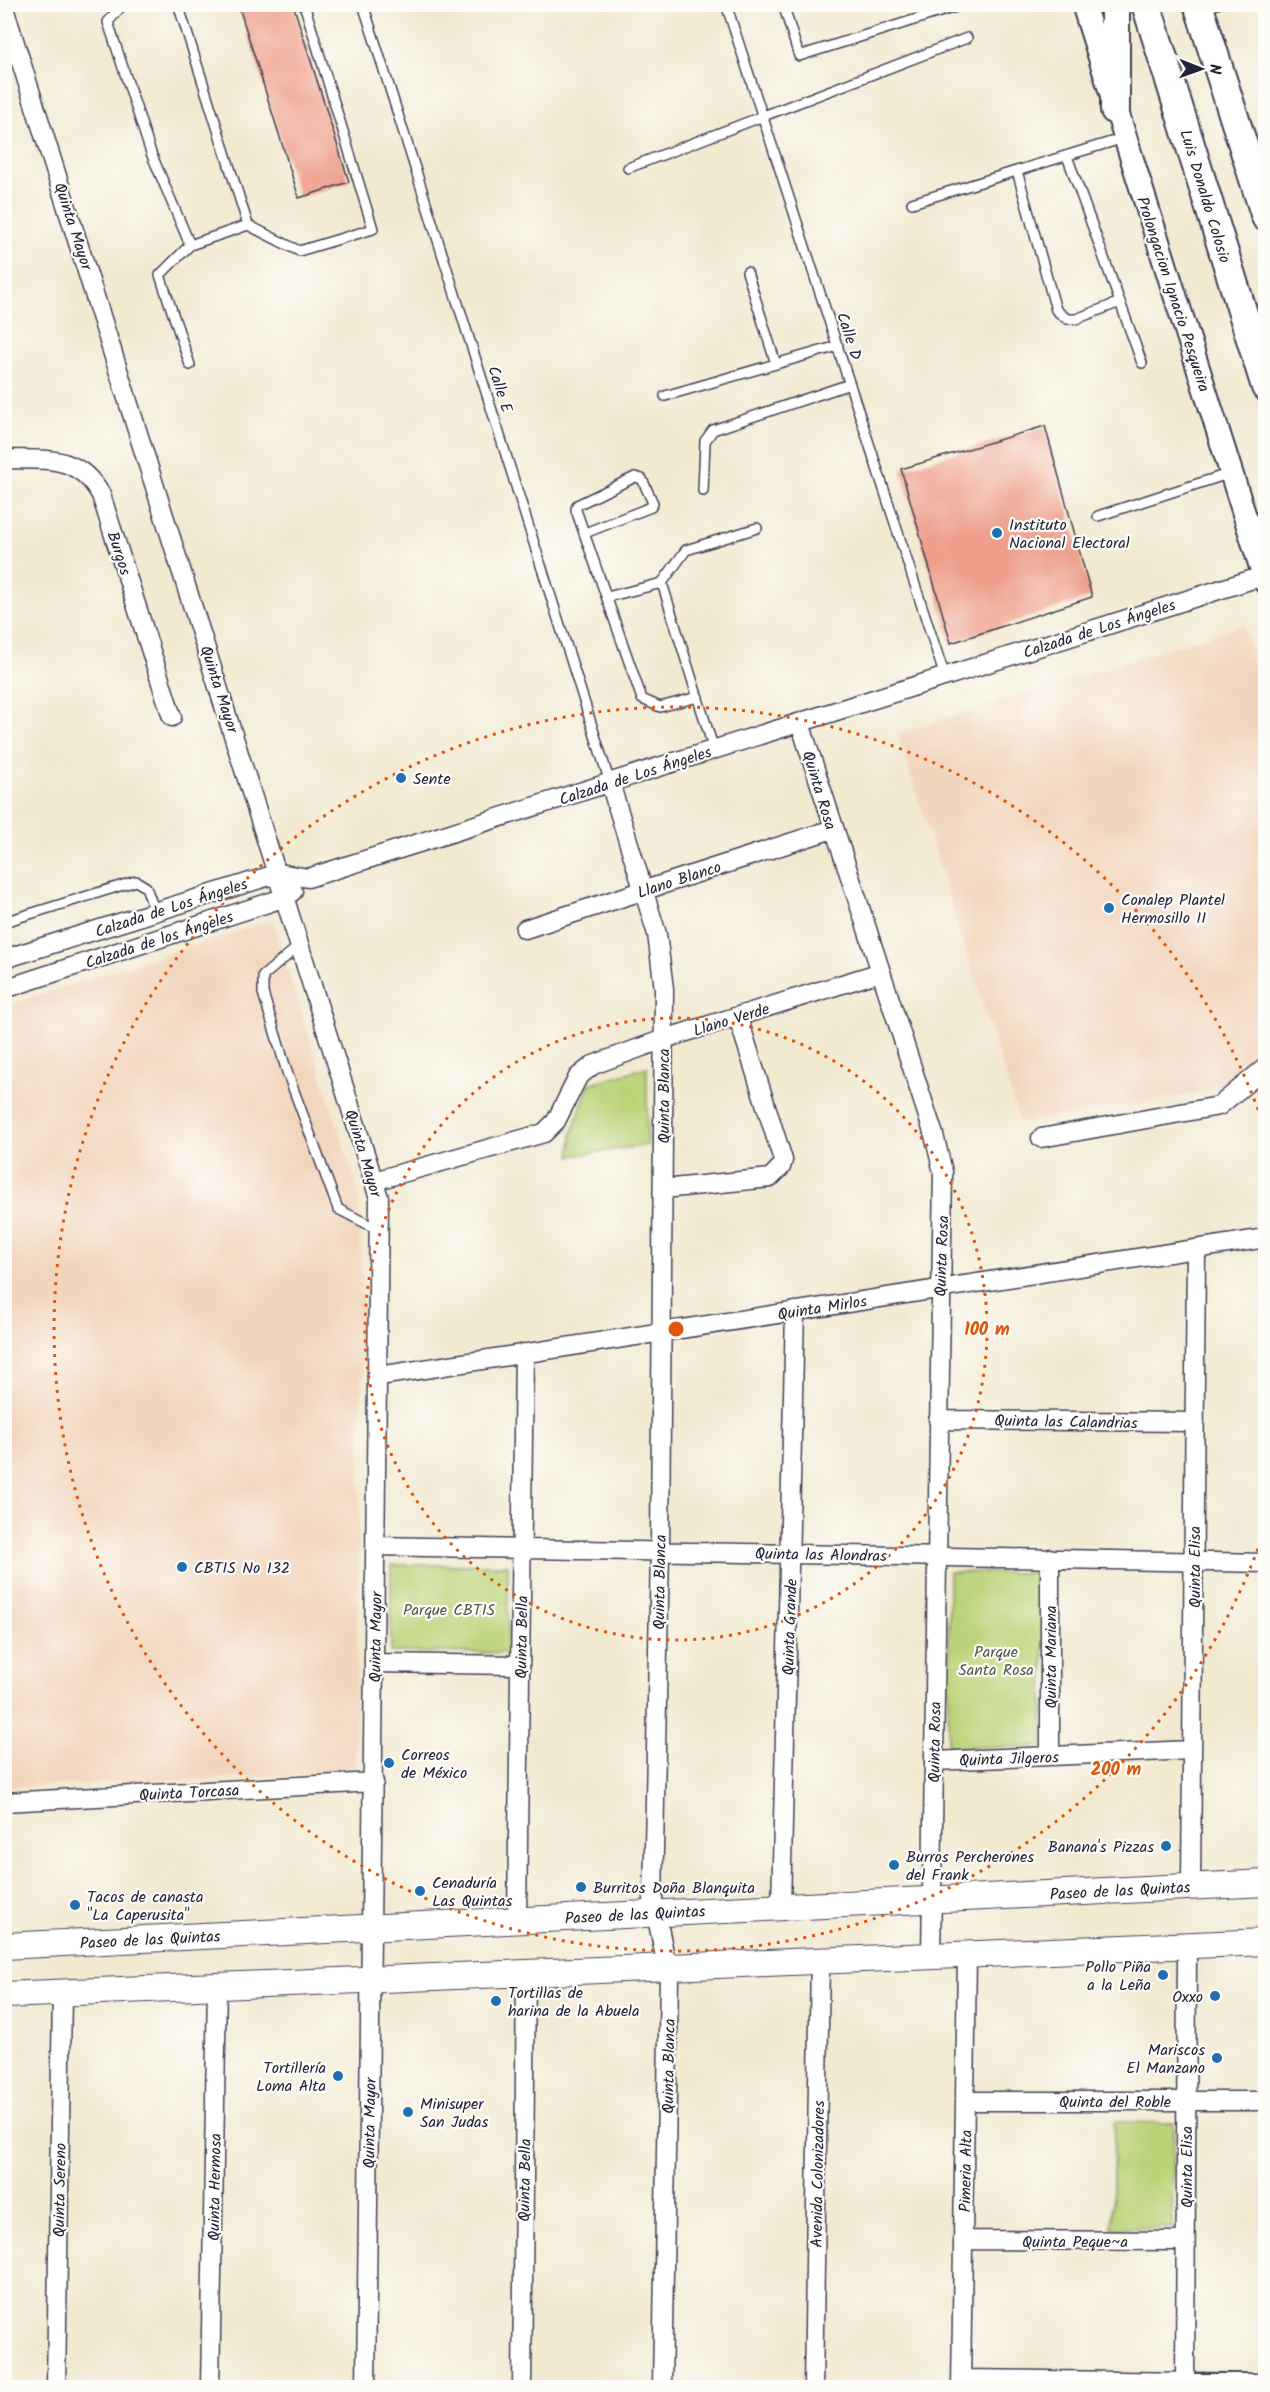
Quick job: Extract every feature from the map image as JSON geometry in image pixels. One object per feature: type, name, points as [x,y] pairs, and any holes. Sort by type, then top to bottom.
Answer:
[{"type":"main road","points":[[1115,4],[1115,110]]},
{"type":"main road","name":"Luis Donaldo Colosio","points":[[1146,4],[1266,387]]},
{"type":"main road","points":[[1205,6],[1266,217]]},
{"type":"main road","name":"Paseo de las Quintas","points":[[4,1946],[1266,1883]]},
{"type":"main road","points":[[4,1995],[1266,1942]]},
{"type":"street","name":"Prolongacion Ignacio Pesqueira","points":[[1083,4],[1265,578]]},
{"type":"street","name":"Quinta Mayor","points":[[4,8],[279,873],[379,1198],[381,1231],[366,2388]]},
{"type":"street","name":"Burgos","points":[[4,459],[52,460],[76,466],[91,477],[101,495],[172,717]]},
{"type":"street","name":"Calzada de Los Ángeles","points":[[4,959],[279,873],[309,878],[945,676],[1265,578]]},
{"type":"street","name":"Quinta Rosa","points":[[800,723],[832,829],[940,1156],[944,1188],[940,1289],[931,1956]]},
{"type":"street","name":"Quinta Blanca","points":[[610,783],[659,944],[664,989],[663,1330],[652,1899],[668,1967],[662,2388]]},
{"type":"street","name":"Llano Blanco","points":[[525,929],[832,829]]},
{"type":"street","name":"Calzada de los Ángeles","points":[[4,989],[286,897],[309,878]]},
{"type":"street","name":"Llano Verde","points":[[374,1181],[544,1133],[556,1121],[584,1071],[593,1065],[664,1039],[881,972]]},
{"type":"street","points":[[663,1189],[770,1178],[782,1167],[783,1160],[738,1017]]},
{"type":"street","points":[[1041,1138],[1219,1106],[1266,1067]]},
{"type":"street","name":"Quinta Mirlos","points":[[379,1376],[1266,1238]]},
{"type":"street","name":"Quinta Elisa","points":[[1191,1886],[1196,1249]]},
{"type":"street","name":"Quinta Grande","points":[[781,1907],[795,1311]]},
{"type":"street","name":"Quinta Bella","points":[[517,1920],[524,1353]]},
{"type":"street","name":"Quinta las Calandrias","points":[[938,1420],[1195,1422]]},
{"type":"street","name":"Quinta las Alondras","points":[[376,1546],[1266,1563]]},
{"type":"street","name":"Quinta Mariana","points":[[1050,1558],[1050,1756]]},
{"type":"street","points":[[374,1663],[520,1665]]},
{"type":"street","name":"Quinta Jilgeros","points":[[934,1761],[1192,1750]]},
{"type":"street","name":"Quinta Torcasa","points":[[4,1802],[374,1782]]},
{"type":"street","name":"Quinta Elisa","points":[[1185,2384],[1187,1946]]},
{"type":"street","name":"Pimeria Alta","points":[[962,2383],[967,1955]]},
{"type":"street","name":"Avenida Colonizadores","points":[[813,2388],[820,1961]]},
{"type":"street","name":"Quinta Bella","points":[[522,2388],[526,1973]]},
{"type":"street","name":"Quinta Hermosa","points":[[210,2388],[218,1986]]},
{"type":"street","name":"Quinta Sereno","points":[[56,2388],[62,1993]]},
{"type":"street","name":"Quinta del Roble","points":[[965,2101],[1266,2101]]},
{"type":"street","name":"Quinta Peque~a","points":[[964,2240],[1185,2241]]},
{"type":"street","points":[[962,2383],[1266,2383]]},
{"type":"lane","points":[[123,4],[108,22],[151,153],[190,245]]},
{"type":"lane","points":[[178,4],[248,225]]},
{"type":"lane","points":[[190,364],[160,275],[190,245],[248,225],[299,250],[373,229],[304,4]]},
{"type":"lane","name":"Calle E","points":[[363,4],[610,783]]},
{"type":"lane","name":"Calle D","points":[[726,4],[945,676]]},
{"type":"lane","points":[[783,4],[800,56],[965,4]]},
{"type":"lane","points":[[628,168],[967,38]]},
{"type":"lane","points":[[912,203],[1124,138]]},
{"type":"lane","points":[[1067,156],[1142,363]]},
{"type":"lane","points":[[1017,171],[1056,310],[1067,319],[1076,319],[1120,302]]},
{"type":"lane","points":[[747,272],[776,364]]},
{"type":"lane","points":[[665,396],[837,346]]},
{"type":"lane","points":[[703,491],[705,441],[713,430],[850,384]]},
{"type":"lane","points":[[1098,516],[1231,473]]},
{"type":"lane","points":[[585,533],[651,507],[654,503],[642,479],[635,477],[577,505],[576,510],[642,699],[660,707],[698,697]]},
{"type":"lane","points":[[607,597],[662,583],[686,550],[757,528]]},
{"type":"lane","points":[[662,583],[714,750]]},
{"type":"lane","points":[[4,922],[136,881],[146,887],[154,912]]},
{"type":"lane","points":[[300,945],[263,976],[263,993],[287,1072],[338,1209],[381,1231]]},
{"type":"shaded area","name":"Conalep Plantel Hermosillo II","points":[[1244,625],[1265,702],[1265,1082],[1020,1123],[898,734]]},
{"type":"shaded area","points":[[272,920],[358,1190],[363,1309],[355,1767],[345,1773],[5,1787],[5,1006]]},
{"type":"green space","points":[[647,1067],[647,1145],[571,1156],[572,1133],[589,1084]]},
{"type":"green space","name":"Parque CBTIS","points":[[391,1565],[508,1565],[508,1653],[391,1652]]},
{"type":"green space","name":"Parque Santa Rosa","points":[[949,1572],[1044,1573],[1043,1747],[948,1747]]},
{"type":"green space","points":[[1114,2122],[1174,2123],[1172,2228],[1112,2228]]},
{"type":"building","points":[[238,4],[293,4],[349,182],[299,198]]},
{"type":"building","name":"Instituto Nacional Electoral","points":[[1045,426],[1092,597],[951,643],[901,469]]},
{"type":"place","name":"Instituto Nacional Electoral","points":[[997,533]]},
{"type":"place","name":"Sente","points":[[401,778]]},
{"type":"place","name":"Conalep Plantel Hermosillo II","points":[[1109,908]]},
{"type":"place","name":"CBTIS No 132","points":[[182,1567]]},
{"type":"place","name":"Correos de México","points":[[389,1763]]},
{"type":"place","name":"Banana's Pizzas","points":[[1166,1846]]},
{"type":"place","name":"Burros Percherones del Frank","points":[[894,1865]]},
{"type":"place","name":"Burritos Doña Blanquita","points":[[581,1887]]},
{"type":"place","name":"Cenaduría Las Quintas","points":[[420,1891]]},
{"type":"place","name":"Tacos de canasta \"La Caperusita\"","points":[[75,1905]]},
{"type":"place","name":"Pollo Piña a la Leña","points":[[1163,1975]]},
{"type":"place","name":"Oxxo","points":[[1215,1996]]},
{"type":"place","name":"Tortillas de harina de la Abuela","points":[[496,2001]]},
{"type":"place","name":"Mariscos El Manzano","points":[[1217,2058]]},
{"type":"place","name":"Tortillería Loma Alta","points":[[338,2076]]},
{"type":"place","name":"Minisuper San Judas","points":[[408,2112]]}]
